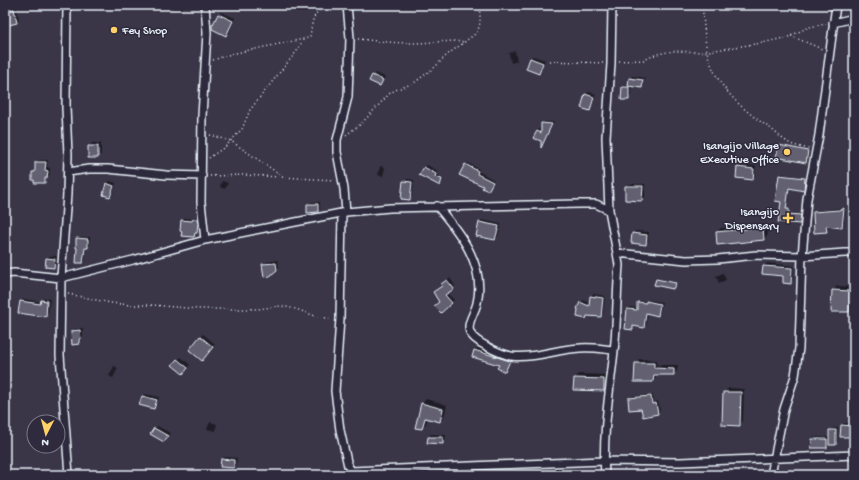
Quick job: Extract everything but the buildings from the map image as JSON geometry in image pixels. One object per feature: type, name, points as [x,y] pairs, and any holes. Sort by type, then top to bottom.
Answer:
[{"type":"street","points":[[67,5],[66,107],[68,172],[61,278],[60,355],[69,475]]},
{"type":"street","points":[[204,5],[207,33],[202,129],[201,202],[205,240]]},
{"type":"street","points":[[347,5],[350,38],[348,97],[337,140],[344,213],[340,319],[335,391],[340,430],[348,466],[353,473],[604,461],[680,462],[854,455]]},
{"type":"street","points":[[605,475],[604,461],[614,350],[618,265],[618,253],[609,210],[606,137],[611,62],[612,5]]},
{"type":"street","points":[[771,475],[784,409],[794,376],[799,348],[802,256],[807,198],[816,151],[836,5]]},
{"type":"street","points":[[833,23],[854,18]]},
{"type":"street","points":[[68,172],[89,169],[108,169],[166,175],[202,176]]},
{"type":"street","points":[[5,274],[14,273],[61,278],[205,240],[344,213],[390,208],[437,206],[601,204],[609,198]]},
{"type":"street","points":[[596,204],[609,210]]},
{"type":"street","points":[[437,206],[469,248],[474,264],[480,290],[476,310],[469,327],[470,332],[476,341],[509,356],[522,357],[580,348],[614,350]]},
{"type":"street","points":[[618,253],[686,260],[718,259],[756,255],[802,256],[854,253]]},
{"type":"path","points":[[205,64],[231,54],[308,38],[310,36],[313,17],[316,13],[329,5]]},
{"type":"path","points":[[337,140],[361,124],[389,94],[395,90],[414,83],[435,67],[447,54],[466,42],[478,31],[480,22],[480,5]]},
{"type":"path","points":[[702,5],[707,51],[720,83],[727,92],[751,115],[768,126],[790,144],[816,151]]},
{"type":"path","points":[[550,61],[638,61],[657,54],[674,51],[707,51],[762,43],[791,36],[809,27],[833,23]]},
{"type":"path","points":[[791,36],[830,53]]},
{"type":"path","points":[[350,38],[395,43],[448,40],[466,42]]},
{"type":"path","points":[[202,162],[231,142],[242,129],[250,110],[297,51],[303,40]]},
{"type":"path","points":[[202,129],[211,137],[231,142],[284,177]]},
{"type":"path","points":[[202,176],[244,175],[342,180]]},
{"type":"path","points":[[61,293],[91,300],[130,306],[152,305],[232,310],[281,306],[296,309],[315,316],[340,319]]},
{"type":"place","name":"Fey Shop","points":[[114,30]]},
{"type":"place","name":"Isangijo Village Executive Office","points":[[787,152]]},
{"type":"place","name":"Isangijo Dispensary","points":[[788,218]]}]
